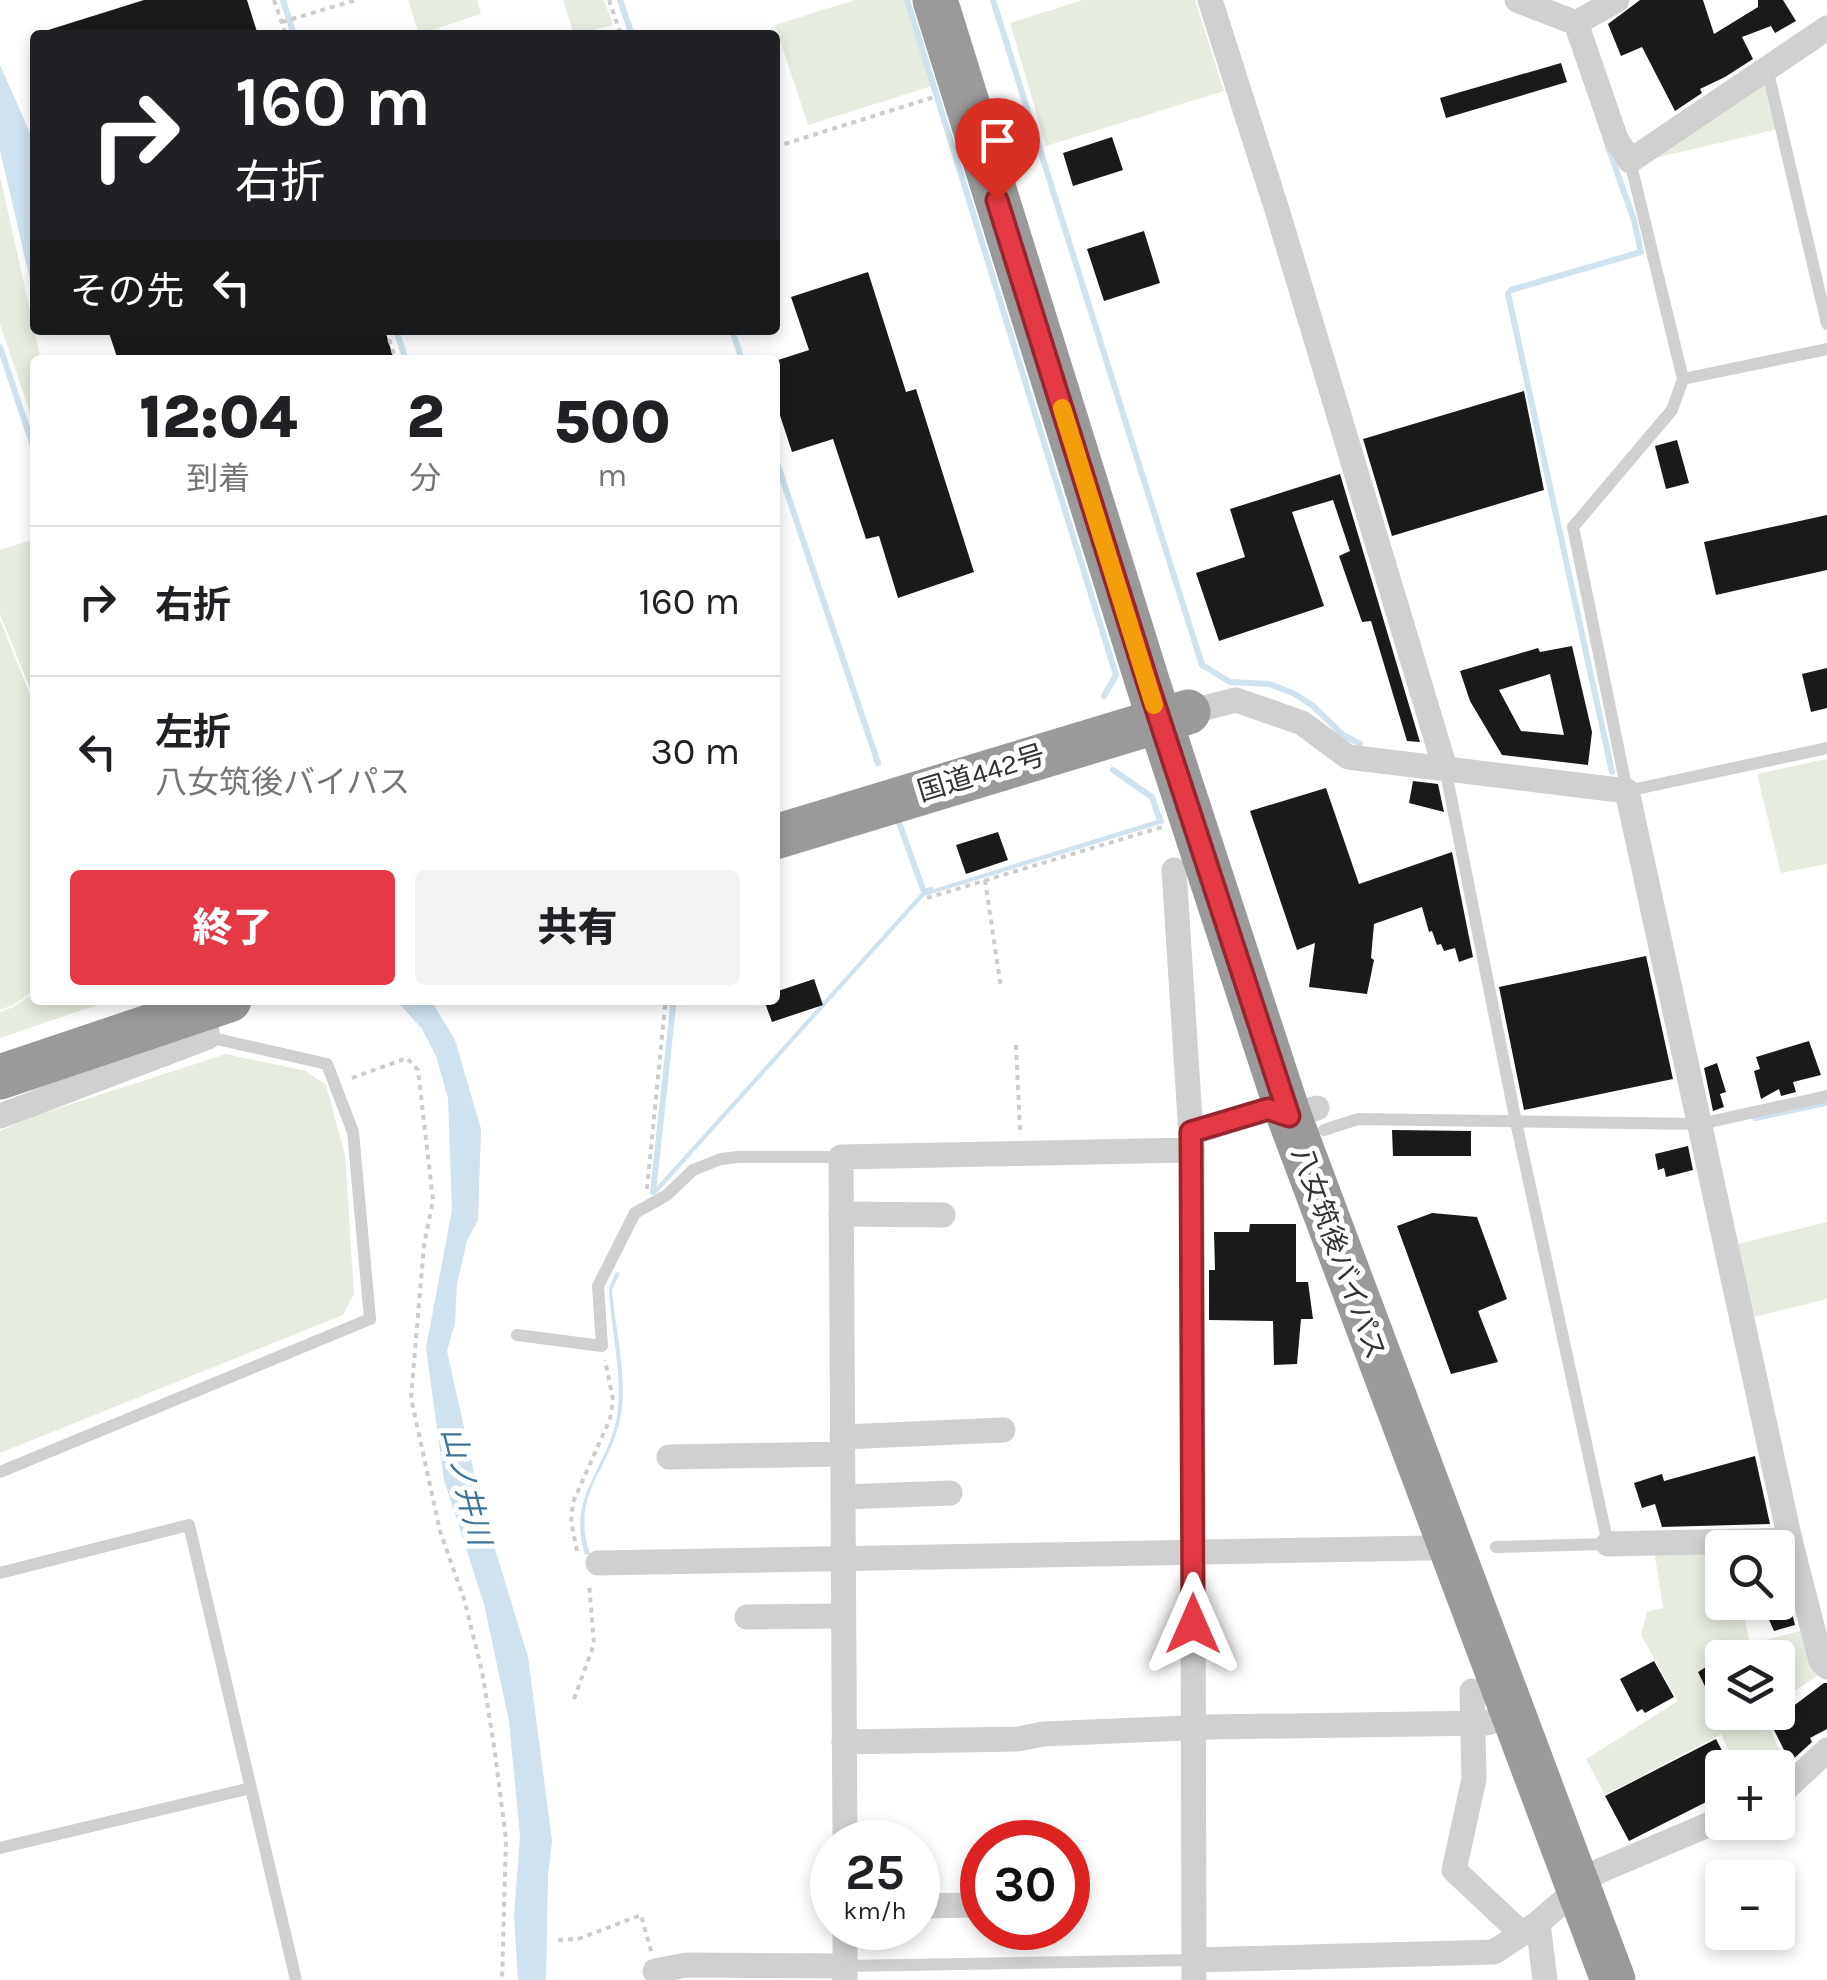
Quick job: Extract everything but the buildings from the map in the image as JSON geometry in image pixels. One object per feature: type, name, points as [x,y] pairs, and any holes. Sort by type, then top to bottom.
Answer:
[{"type":"highway","name":"八女筑後バイパス","points":[[935,0],[1310,1118],[1588,1880],[1613,1980]]},
{"type":"highway","name":"八女筑後バイパス","points":[[965,0],[1174,716]]},
{"type":"highway","name":"国道442号","points":[[780,836],[1174,716]]},
{"type":"highway","points":[[0,1077],[213,1015]]},
{"type":"highway","name":"八女筑後バイパス","points":[[1310,1118],[1493,1718],[1588,1880],[1638,1980]]},
{"type":"street","points":[[1210,0],[1445,768]]},
{"type":"street","points":[[1517,0],[1576,24],[1616,140],[1630,160],[1827,28]]},
{"type":"street","points":[[1576,24],[1617,0]]},
{"type":"street","points":[[1174,716],[1236,700],[1302,723],[1348,758],[1627,792],[1788,1530]]},
{"type":"street","points":[[1174,870],[1192,1141],[1194,1970],[1494,1952],[1588,1880],[1705,1827]]},
{"type":"street","points":[[0,1116],[213,1015]]},
{"type":"street","points":[[845,1820],[841,1157],[1021,1154],[1192,1141],[1268,1109],[1310,1118]]},
{"type":"street","points":[[841,1214],[943,1216]]},
{"type":"street","points":[[669,1457],[1003,1430]]},
{"type":"street","points":[[843,1497],[950,1493]]},
{"type":"street","points":[[1608,1544],[1705,1542]]},
{"type":"street","points":[[590,1566],[1428,1548]]},
{"type":"street","points":[[1795,1560],[1821,1661],[1827,1667]]},
{"type":"street","points":[[747,1617],[844,1616]]},
{"type":"street","points":[[1472,1690],[1493,1718]]},
{"type":"street","points":[[844,1742],[1018,1739],[1043,1734],[1493,1718]]},
{"type":"street","points":[[1493,1718],[1454,1870],[1530,1928],[1545,1980]]},
{"type":"street","points":[[1795,1780],[1827,1750]]},
{"type":"street","points":[[656,1971],[686,1965],[845,1973]]},
{"type":"lane","points":[[1767,68],[1827,324]]},
{"type":"lane","points":[[1630,160],[1683,379],[1672,410],[1573,527],[1627,792],[1827,748]]},
{"type":"lane","points":[[1683,379],[1827,349]]},
{"type":"lane","points":[[1445,768],[1516,1122],[1608,1544],[1496,1547]]},
{"type":"lane","points":[[0,1472],[370,1318],[353,1132],[327,1064],[213,1015]]},
{"type":"lane","points":[[1310,1118],[1700,1124],[1827,1096]]},
{"type":"lane","points":[[516,1335],[602,1346],[598,1286],[635,1213],[667,1195],[693,1170],[720,1159],[841,1157]]},
{"type":"lane","points":[[0,1573],[189,1525],[296,1980]]},
{"type":"lane","points":[[0,1848],[251,1788]]},
{"type":"lane","points":[[845,1973],[1194,1970]]},
{"type":"path","points":[[274,0],[284,30]]},
{"type":"path","points":[[282,22],[356,0]]},
{"type":"path","points":[[609,0],[620,30]]},
{"type":"path","points":[[780,145],[962,89]]},
{"type":"path","points":[[927,898],[1170,824]]},
{"type":"path","points":[[985,880],[1001,988]]},
{"type":"path","points":[[647,1206],[666,1005]]},
{"type":"path","points":[[1016,1045],[1021,1154]]},
{"type":"path","points":[[335,1085],[407,1058],[418,1070],[434,1200],[424,1245],[411,1398],[413,1420],[440,1532],[464,1600],[482,1672],[494,1746],[506,1838],[502,1980]]},
{"type":"path","points":[[574,1699],[594,1644],[590,1566],[570,1522],[573,1502],[610,1419],[612,1400],[602,1346]]},
{"type":"path","points":[[558,1940],[578,1938],[641,1916],[656,1971]]},
{"type":"shaded area","points":[[408,0],[477,0],[481,14],[431,30],[418,30]]},
{"type":"shaded area","points":[[563,0],[604,0],[613,25],[572,30]]},
{"type":"shaded area","points":[[855,0],[904,0],[932,86],[808,125],[780,30],[775,25]]},
{"type":"shaded area","points":[[1083,0],[1195,0],[1224,91],[1046,146],[1010,23]]},
{"type":"shaded area","points":[[1766,75],[1778,129],[1634,163]]},
{"type":"shaded area","points":[[0,176],[30,311],[30,335],[35,335],[40,355],[30,355],[30,412],[0,324]]},
{"type":"shaded area","points":[[30,541],[30,689],[0,614],[0,550]]},
{"type":"shaded area","points":[[0,620],[30,695],[30,993],[0,1010]]},
{"type":"shaded area","points":[[1827,759],[1827,864],[1781,873],[1757,774]]},
{"type":"shaded area","points":[[30,995],[30,1005],[97,1005],[0,1038],[0,1012]]},
{"type":"shaded area","points":[[226,1054],[306,1071],[326,1085],[345,1155],[354,1294],[343,1315],[0,1453],[0,1131],[34,1116]]},
{"type":"shaded area","points":[[1827,1222],[1827,1299],[1750,1318],[1734,1245]]},
{"type":"shaded area","points":[[1654,1550],[1705,1550],[1705,1620],[1748,1620],[1745,1621],[1749,1640],[1705,1640],[1705,1730],[1771,1730],[1780,1750],[1728,1750],[1721,1734],[1605,1795],[1586,1759],[1678,1701],[1641,1635],[1647,1612],[1663,1608]]},
{"type":"shaded area","points":[[1804,1630],[1817,1676],[1795,1691],[1795,1640],[1765,1640]]},
{"type":"water","points":[[0,65],[30,133],[30,280],[0,150]]},
{"type":"water","points":[[1157,813],[1161,813],[1164,823],[924,896],[655,1195],[651,1193],[921,893],[1157,820]]},
{"type":"water","name":"山ノ井川","points":[[400,1005],[434,1005],[455,1040],[481,1129],[478,1220],[467,1241],[457,1283],[455,1323],[447,1351],[480,1500],[528,1657],[552,1841],[546,1980],[518,1980],[514,1916],[520,1836],[509,1721],[484,1604],[444,1480],[426,1348],[452,1210],[448,1098],[436,1056],[422,1029]]},
{"type":"water","points":[[616,1272],[620,1273],[612,1290],[622,1406],[612,1445],[589,1494],[585,1531],[590,1554],[585,1555],[581,1535],[584,1501],[610,1440],[618,1406],[609,1287]]},
{"type":"waterway","points":[[283,0],[292,30]]},
{"type":"waterway","points":[[620,0],[630,30]]},
{"type":"waterway","points":[[907,0],[1116,675],[1104,696]]},
{"type":"waterway","points":[[993,0],[1202,665],[1230,682],[1269,684],[1293,693],[1312,705],[1343,735],[1360,744]]},
{"type":"waterway","points":[[1608,147],[1641,252],[1508,294],[1612,772]]},
{"type":"waterway","points":[[398,335],[404,355]]},
{"type":"waterway","points":[[734,335],[740,355]]},
{"type":"waterway","points":[[0,347],[30,437]]},
{"type":"waterway","points":[[780,472],[878,763]]},
{"type":"waterway","points":[[1113,770],[1152,797],[1159,818]]},
{"type":"waterway","points":[[898,820],[924,892],[931,890]]},
{"type":"waterway","points":[[653,1192],[672,1005]]},
{"type":"waterway","points":[[1755,1118],[1827,1103]]},
{"type":"slow traffic","points":[[1062,408],[1154,705]]},
{"type":"route","points":[[997,200],[1209,876],[1289,1116],[1268,1109],[1191,1132],[1193,1624]]}]
